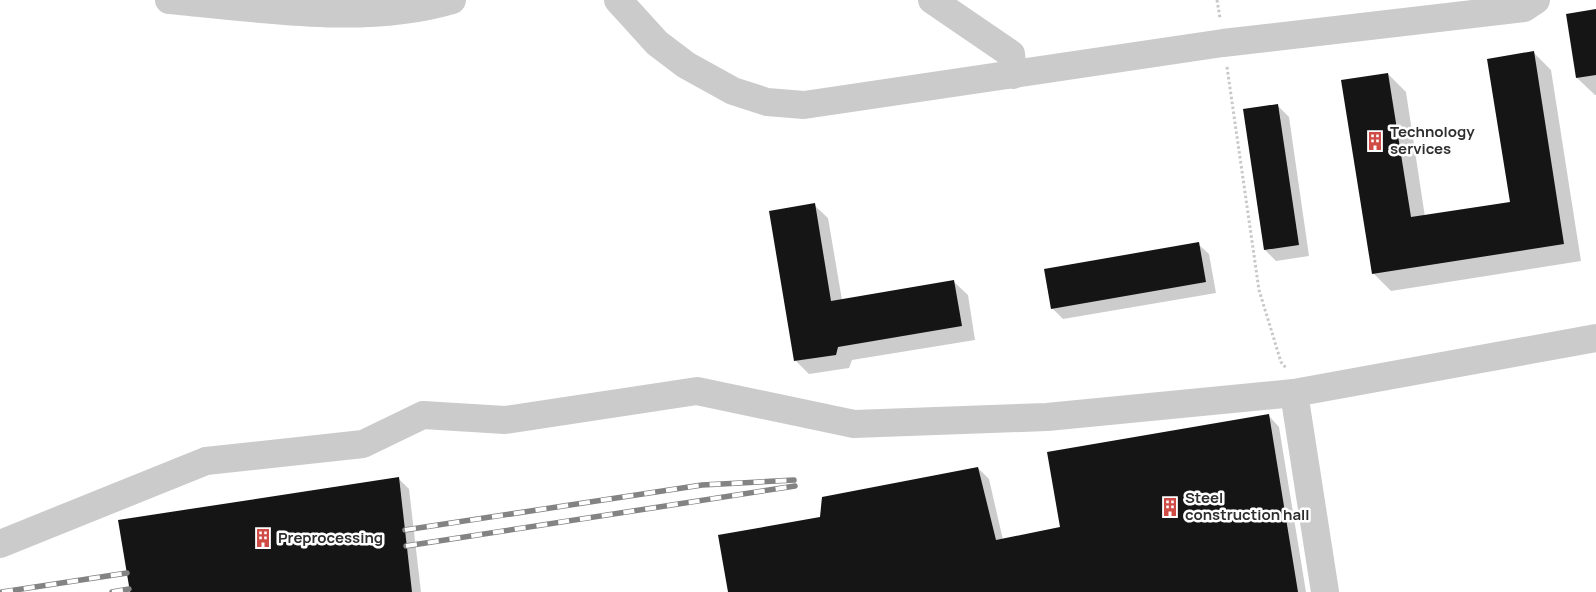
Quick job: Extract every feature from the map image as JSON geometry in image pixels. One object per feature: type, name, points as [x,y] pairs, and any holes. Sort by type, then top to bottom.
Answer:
[{"type":"street","points":[[169,0],[304,11],[364,12],[401,10],[452,0]]},
{"type":"street","points":[[618,0],[657,43],[686,65],[734,91],[767,102],[804,105],[1223,44],[1524,8],[1536,0]]},
{"type":"street","points":[[932,0],[1011,54],[1013,75]]},
{"type":"street","points":[[0,544],[206,461],[363,444],[423,415],[504,420],[696,391],[854,424],[1047,417],[1297,392],[1596,338]]},
{"type":"street","points":[[1297,392],[1325,592]]},
{"type":"path","points":[[1217,0],[1259,290],[1281,362],[1297,392]]},
{"type":"building","points":[[1596,9],[1596,75],[1576,78],[1566,14]]},
{"type":"building","name":"Technology services","points":[[1534,51],[1564,244],[1372,274],[1341,80],[1388,73],[1411,217],[1510,202],[1487,59]]},
{"type":"building","points":[[1278,104],[1299,245],[1264,250],[1243,109]]},
{"type":"building","points":[[815,203],[831,301],[954,280],[962,326],[838,347],[836,355],[794,361],[769,211]]},
{"type":"building","points":[[1199,242],[1206,282],[1051,309],[1044,269]]},
{"type":"building","name":"Steel construction hall","points":[[1269,414],[1298,592],[728,592],[718,535],[820,517],[822,497],[978,467],[996,540],[1060,527],[1047,452]]},
{"type":"building","name":"Preprocessing","points":[[399,477],[412,592],[130,592],[118,520]]},
{"type":"railway","points":[[405,530],[702,485],[794,480]]},
{"type":"railway","points":[[406,546],[795,486]]},
{"type":"railway","points":[[2,592],[127,573]]},
{"type":"railway","points":[[112,592],[129,589]]},
{"type":"place","name":"Technology services","points":[[1375,141]]},
{"type":"place","name":"Steel construction hall","points":[[1170,507]]},
{"type":"place","name":"Preprocessing","points":[[263,538]]}]
